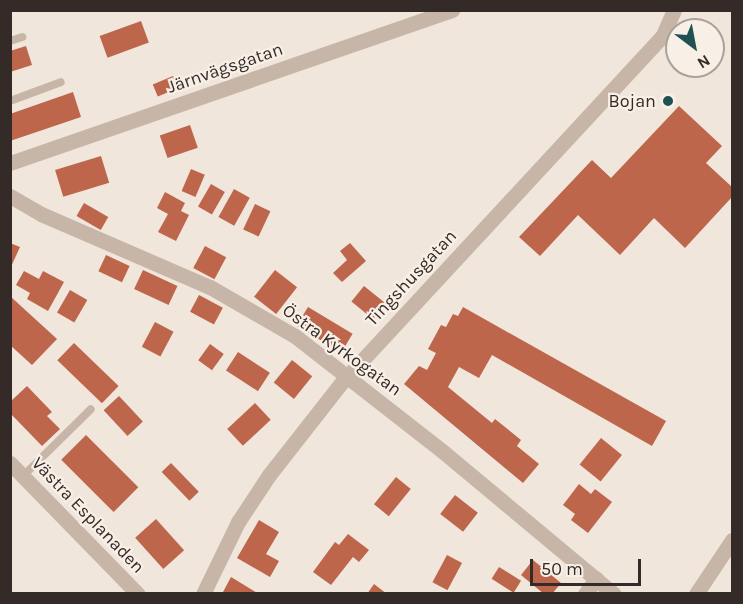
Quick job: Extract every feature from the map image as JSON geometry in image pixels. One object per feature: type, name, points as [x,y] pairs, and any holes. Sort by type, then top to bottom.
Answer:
[{"type":"street","name":"Järnvägsgatan","points":[[10,164],[452,10]]},
{"type":"street","name":"Tingshusgatan","points":[[203,594],[218,557],[269,475],[347,376],[662,37],[674,10]]},
{"type":"street","name":"Östra Kyrkogatan","points":[[10,196],[245,305],[347,376],[614,594]]},
{"type":"street","name":"Västra Esplanaden","points":[[10,463],[138,594]]},
{"type":"street","points":[[696,594],[732,540]]},
{"type":"street","points":[[585,594],[596,579]]},
{"type":"lane","points":[[10,41],[22,37]]},
{"type":"lane","points":[[10,102],[62,82]]},
{"type":"lane","points":[[23,476],[91,409]]},
{"type":"building","points":[[141,21],[149,43],[108,58],[100,36]]},
{"type":"building","points":[[26,46],[32,65],[10,72],[10,51]]},
{"type":"building","points":[[173,76],[178,88],[158,97],[153,85]]},
{"type":"building","points":[[73,92],[81,117],[10,141],[10,114]]},
{"type":"building","points":[[679,106],[722,146],[706,163],[732,187],[732,197],[685,248],[654,218],[620,255],[578,215],[540,256],[519,237],[592,160],[611,178]]},
{"type":"building","points":[[190,125],[198,148],[168,158],[160,135]]},
{"type":"building","points":[[101,156],[109,183],[63,197],[55,170]]},
{"type":"building","points":[[191,169],[205,175],[195,197],[182,191]]},
{"type":"building","points":[[211,184],[225,192],[212,215],[198,207]]},
{"type":"building","points":[[234,189],[250,198],[234,226],[218,217]]},
{"type":"building","points":[[165,192],[185,203],[181,211],[189,215],[176,241],[158,232],[168,214],[157,208]]},
{"type":"building","points":[[84,203],[108,217],[101,230],[76,216]]},
{"type":"building","points":[[255,204],[270,211],[259,237],[243,229]]},
{"type":"building","points":[[10,243],[20,247],[10,269]]},
{"type":"building","points":[[350,243],[366,261],[342,282],[333,273],[347,260],[340,251]]},
{"type":"building","points":[[205,246],[226,257],[214,279],[193,268]]},
{"type":"building","points":[[106,255],[130,266],[122,282],[98,271]]},
{"type":"building","points":[[143,270],[177,286],[169,305],[134,289]]},
{"type":"building","points":[[275,270],[297,287],[276,314],[254,297]]},
{"type":"building","points":[[24,271],[39,279],[43,271],[64,282],[48,311],[27,299],[30,293],[16,285]]},
{"type":"building","points":[[364,286],[386,304],[373,319],[351,302]]},
{"type":"building","points":[[70,290],[87,300],[74,323],[57,313]]},
{"type":"building","points":[[199,295],[223,308],[214,324],[190,312]]},
{"type":"building","points":[[10,296],[57,339],[32,365],[10,345]]},
{"type":"building","points":[[308,307],[353,334],[341,353],[297,326]]},
{"type":"building","points":[[463,307],[666,421],[652,446],[492,355],[479,378],[459,367],[448,387],[492,423],[495,419],[521,440],[517,446],[539,464],[523,483],[404,384],[419,366],[427,370],[436,353],[428,349],[441,325],[446,327],[453,314],[458,316]]},
{"type":"building","points":[[155,322],[174,332],[160,357],[142,347]]},
{"type":"building","points":[[74,343],[119,386],[102,403],[57,360]]},
{"type":"building","points":[[210,344],[224,354],[212,370],[198,360]]},
{"type":"building","points":[[238,352],[270,373],[258,391],[226,370]]},
{"type":"building","points":[[292,360],[312,376],[294,399],[274,383]]},
{"type":"building","points":[[27,386],[52,412],[47,416],[60,429],[42,446],[10,413],[10,402]]},
{"type":"building","points":[[119,396],[143,422],[128,436],[104,410]]},
{"type":"building","points":[[255,403],[271,420],[243,446],[227,429]]},
{"type":"building","points":[[86,435],[138,487],[114,512],[61,460]]},
{"type":"building","points":[[601,438],[622,455],[601,481],[580,464]]},
{"type":"building","points":[[171,463],[199,492],[189,501],[162,472]]},
{"type":"building","points":[[396,477],[411,489],[389,516],[374,504]]},
{"type":"building","points":[[579,484],[591,494],[595,489],[612,502],[588,533],[571,520],[575,514],[563,505]]},
{"type":"building","points":[[455,495],[478,513],[463,532],[440,514]]},
{"type":"building","points":[[156,519],[184,550],[163,569],[135,538]]},
{"type":"building","points":[[259,520],[279,532],[266,554],[279,561],[270,577],[237,558]]},
{"type":"building","points":[[348,534],[369,550],[359,562],[353,557],[331,585],[313,572],[335,542],[339,545]]},
{"type":"building","points":[[447,555],[462,563],[447,590],[432,582]]},
{"type":"building","points":[[533,560],[561,583],[552,594],[544,594],[521,575]]},
{"type":"building","points":[[499,567],[521,581],[514,593],[492,579]]},
{"type":"building","points":[[231,577],[259,594],[223,592]]},
{"type":"building","points":[[374,584],[387,594],[367,594]]},
{"type":"place","name":"Bojan","points":[[668,101]]}]
